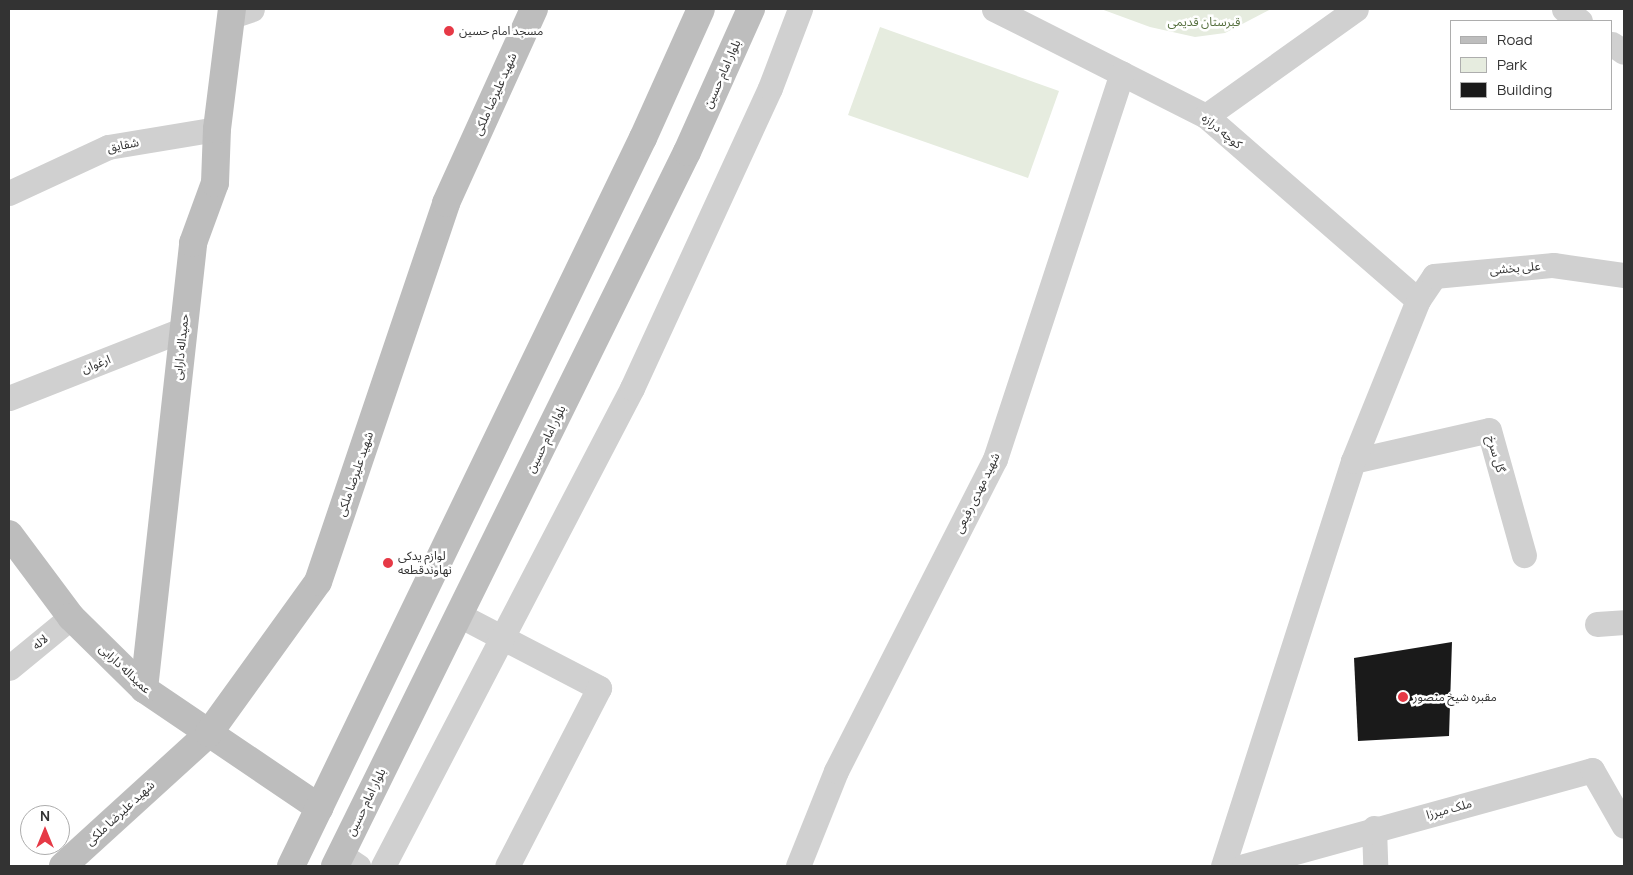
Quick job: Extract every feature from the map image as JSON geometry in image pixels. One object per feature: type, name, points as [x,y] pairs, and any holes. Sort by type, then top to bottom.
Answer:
[{"type":"street","name":"شهید علیرضا ملکی","points":[[63,866],[209,732],[318,582],[446,203],[534,9]]},
{"type":"street","points":[[291,866],[643,138],[701,9]]},
{"type":"street","name":"بلوار امام حسین","points":[[345,862],[459,615],[687,152],[751,9]]},
{"type":"street","points":[[383,866],[632,388],[770,88],[800,9]]},
{"type":"street","name":"کوچه درازه","points":[[994,9],[1206,116],[1418,300]]},
{"type":"street","points":[[1206,116],[1356,9]]},
{"type":"street","points":[[1564,9],[1579,20]]},
{"type":"street","name":"حمیداله دارابی","points":[[144,689],[182,330],[194,243],[215,183],[217,129],[239,11]]},
{"type":"street","points":[[1613,45],[1624,52]]},
{"type":"street","name":"شهید مهدی رفیعی","points":[[798,866],[836,771],[995,458],[1122,73]]},
{"type":"street","name":"شقایق","points":[[9,193],[108,146],[217,129]]},
{"type":"street","name":"علی بخشی","points":[[1418,300],[1434,276],[1553,265],[1624,275]]},
{"type":"street","points":[[1223,866],[1353,461],[1418,300]]},
{"type":"street","name":"ارغوان","points":[[9,398],[182,330]]},
{"type":"street","name":"گل سرخ","points":[[1353,461],[1489,430],[1524,555]]},
{"type":"street","name":"عمیداله دارابی","points":[[9,534],[71,617],[144,689],[320,808]]},
{"type":"street","points":[[459,615],[502,635],[599,688],[507,866]]},
{"type":"street","name":"لاله","points":[[9,668],[71,617]]},
{"type":"street","points":[[1597,624],[1624,622]]},
{"type":"street","name":"ملک میرزا","points":[[1244,866],[1374,828],[1592,770],[1624,826]]},
{"type":"street","points":[[1374,828],[1375,866]]},
{"type":"green space","name":"قبرستان قدیمی","points":[[1101,9],[1271,9],[1225,33],[1195,37],[1150,27]]},
{"type":"green space","points":[[880,27],[1059,91],[1028,178],[848,115]]},
{"type":"building","name":"مقبره شیخ منصور","points":[[1452,642],[1449,736],[1358,741],[1354,658]]},
{"type":"place","name":"مسجد امام حسین","points":[[449,31]]},
{"type":"place","name":"لوازم یدکی نهاوندقطعه","points":[[388,563]]},
{"type":"place","name":"مقبره شیخ منصور","points":[[1403,697]]}]
